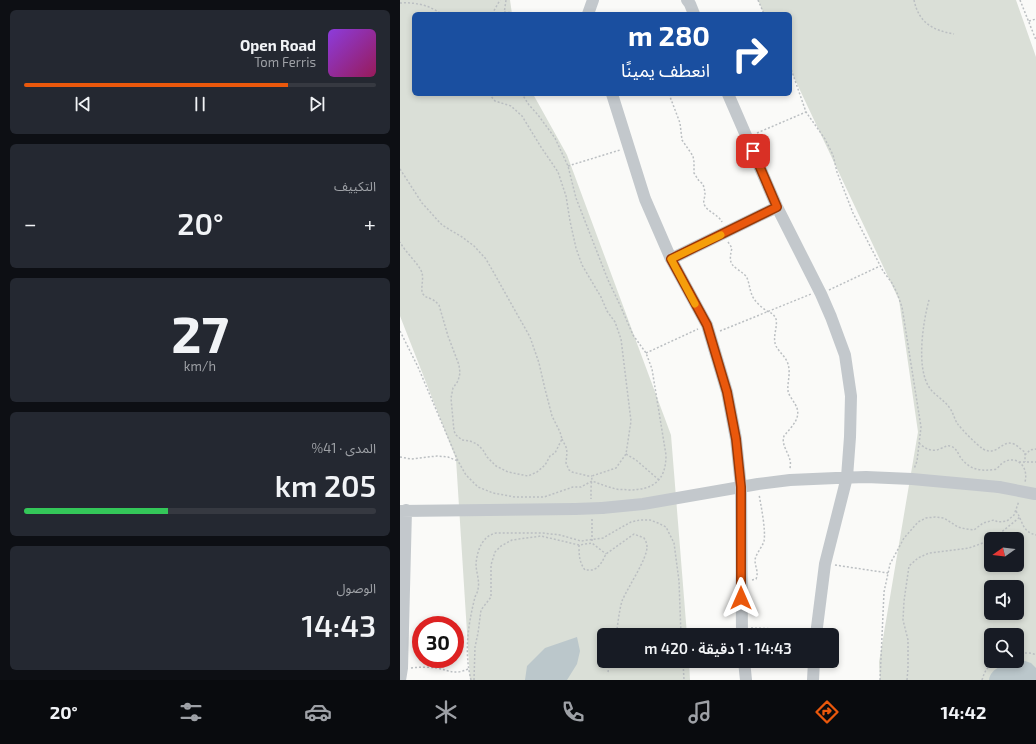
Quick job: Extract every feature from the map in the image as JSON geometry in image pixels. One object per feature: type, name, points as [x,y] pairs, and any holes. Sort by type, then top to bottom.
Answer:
[{"type":"street","points":[[588,12],[593,0]]},
{"type":"street","points":[[687,0],[693,12]]},
{"type":"street","points":[[613,96],[645,199],[671,259],[709,330],[728,400],[736,439],[741,487],[742,628]]},
{"type":"street","points":[[729,96],[777,207],[821,292],[845,356],[851,396],[847,477],[825,564],[817,628]]},
{"type":"street","points":[[671,259],[777,207]]},
{"type":"street","points":[[400,680],[402,668],[403,511],[602,508],[643,504],[758,484],[790,480],[847,477],[912,479],[999,487],[1035,494]]},
{"type":"street","points":[[745,668],[746,680]]},
{"type":"street","points":[[813,680],[814,668]]},
{"type":"path","points":[[493,12],[500,0]]},
{"type":"path","points":[[504,12],[506,0]]},
{"type":"path","points":[[758,0],[763,12]]},
{"type":"path","points":[[914,0],[918,12],[923,20],[935,28],[954,34]]},
{"type":"path","points":[[1020,0],[1036,40]]},
{"type":"path","points":[[400,3],[412,2],[435,9],[439,12]]},
{"type":"path","points":[[1029,21],[1036,19]]},
{"type":"path","points":[[792,72],[806,112],[825,139],[833,155],[837,172],[853,213],[880,266],[892,283],[902,308],[920,427],[917,461],[912,479]]},
{"type":"path","points":[[400,169],[422,203],[442,225],[474,246],[486,259],[530,337],[539,363],[552,416],[566,447],[566,463],[569,470],[592,476],[616,468],[626,454],[630,421],[621,339],[615,322],[607,312],[601,296],[582,265],[576,248],[566,196],[558,172],[522,116],[511,106],[495,101],[491,96]]},
{"type":"path","points":[[400,331],[418,368],[458,461],[466,475],[478,487],[493,493],[515,497],[544,497],[573,487],[581,487],[592,481],[617,489],[644,489],[659,480],[663,474],[666,464],[666,455],[652,369],[646,353],[632,335],[608,280],[576,198],[568,166],[555,138],[523,96]]},
{"type":"path","points":[[670,96],[680,124],[682,140],[693,156],[694,173],[703,184],[705,194],[704,203],[706,208],[720,218],[732,248],[729,256],[730,262],[746,276],[753,298],[773,315],[776,321],[774,335],[776,346],[788,363],[790,374],[788,392],[798,410],[798,418],[783,438],[783,444],[791,462],[790,480]]},
{"type":"path","points":[[747,137],[806,112]]},
{"type":"path","points":[[568,166],[629,148]]},
{"type":"path","points":[[400,242],[421,269],[423,275],[423,294],[428,298],[431,298],[438,305],[459,364],[460,373],[458,381],[453,388],[451,398],[454,431],[456,435],[462,440],[477,444],[483,450],[487,458],[496,466],[508,472],[528,476],[537,472],[545,465],[550,456],[555,453],[562,439]]},
{"type":"path","points":[[646,353],[709,330],[768,312],[821,292],[880,266]]},
{"type":"path","points":[[929,300],[925,318],[922,354],[925,380],[930,388],[949,406],[958,424],[983,449],[989,452],[1010,443],[1024,452],[1025,462]]},
{"type":"path","points":[[919,443],[931,450],[952,446],[962,461],[978,470],[988,471],[997,469],[1000,464],[1009,460],[1019,462],[1036,462]]},
{"type":"path","points":[[1025,455],[1030,450],[1036,449]]},
{"type":"path","points":[[626,454],[636,460],[659,480]]},
{"type":"path","points":[[400,458],[411,459],[437,456],[448,457],[458,461]]},
{"type":"path","points":[[1019,462],[1025,470],[1026,475],[1024,486]]},
{"type":"path","points":[[591,488],[592,476]]},
{"type":"path","points":[[741,583],[756,579],[756,558],[762,547],[764,539],[758,484]]},
{"type":"path","points":[[880,680],[884,592],[890,564],[904,538],[918,522],[926,518],[944,518],[966,530],[974,530],[983,523],[994,520],[998,522],[1007,521],[1014,515],[1020,499]]},
{"type":"path","points":[[1016,511],[1024,528],[1036,535]]},
{"type":"path","points":[[1002,532],[1020,517]]},
{"type":"path","points":[[471,680],[468,669],[467,648],[468,628],[479,582],[476,563],[483,540],[491,534],[543,533],[560,535],[581,541],[603,538],[622,527],[640,520],[658,522],[666,527],[674,543],[679,581],[681,628]]},
{"type":"path","points":[[580,545],[579,554],[581,565],[585,570],[592,570],[602,562],[606,554],[634,534],[644,538],[646,542],[647,551],[639,570],[627,589],[622,603],[617,628]]},
{"type":"path","points":[[474,680],[475,647],[480,610],[491,597],[491,565],[495,552],[501,546],[512,540],[541,536],[580,545],[592,543],[606,554]]},
{"type":"path","points":[[907,680],[908,640],[903,620],[904,600],[910,566],[918,558],[929,553],[969,548],[984,543]]},
{"type":"path","points":[[825,564],[888,572]]},
{"type":"path","points":[[1024,653],[1032,653],[1036,655]]},
{"type":"path","points":[[402,668],[438,668],[455,673],[468,669]]},
{"type":"path","points":[[608,672],[609,668]]},
{"type":"path","points":[[683,668],[684,680]]},
{"type":"path","points":[[982,680],[987,668]]},
{"type":"shaded area","points":[[400,0],[510,0],[512,12],[412,12],[412,96],[534,96],[567,155],[671,435],[686,628],[597,628],[597,668],[689,668],[690,680],[470,680],[456,459],[400,316]]},
{"type":"shaded area","points":[[758,0],[1016,0],[1036,57],[1036,680],[880,680],[879,662],[918,432],[899,300],[792,73],[792,12],[763,12]]},
{"type":"shaded area","points":[[577,637],[580,651],[577,664],[567,680],[525,680],[527,666],[545,648]]},
{"type":"shaded area","points":[[1024,661],[1031,663],[1036,668],[1036,680],[989,680],[994,671],[998,668],[1024,668]]},
{"type":"slow traffic","points":[[695,304],[671,259],[721,235]]},
{"type":"route","points":[[741,598],[741,487],[736,439],[727,392],[707,325],[671,259],[777,207],[753,151]]}]
